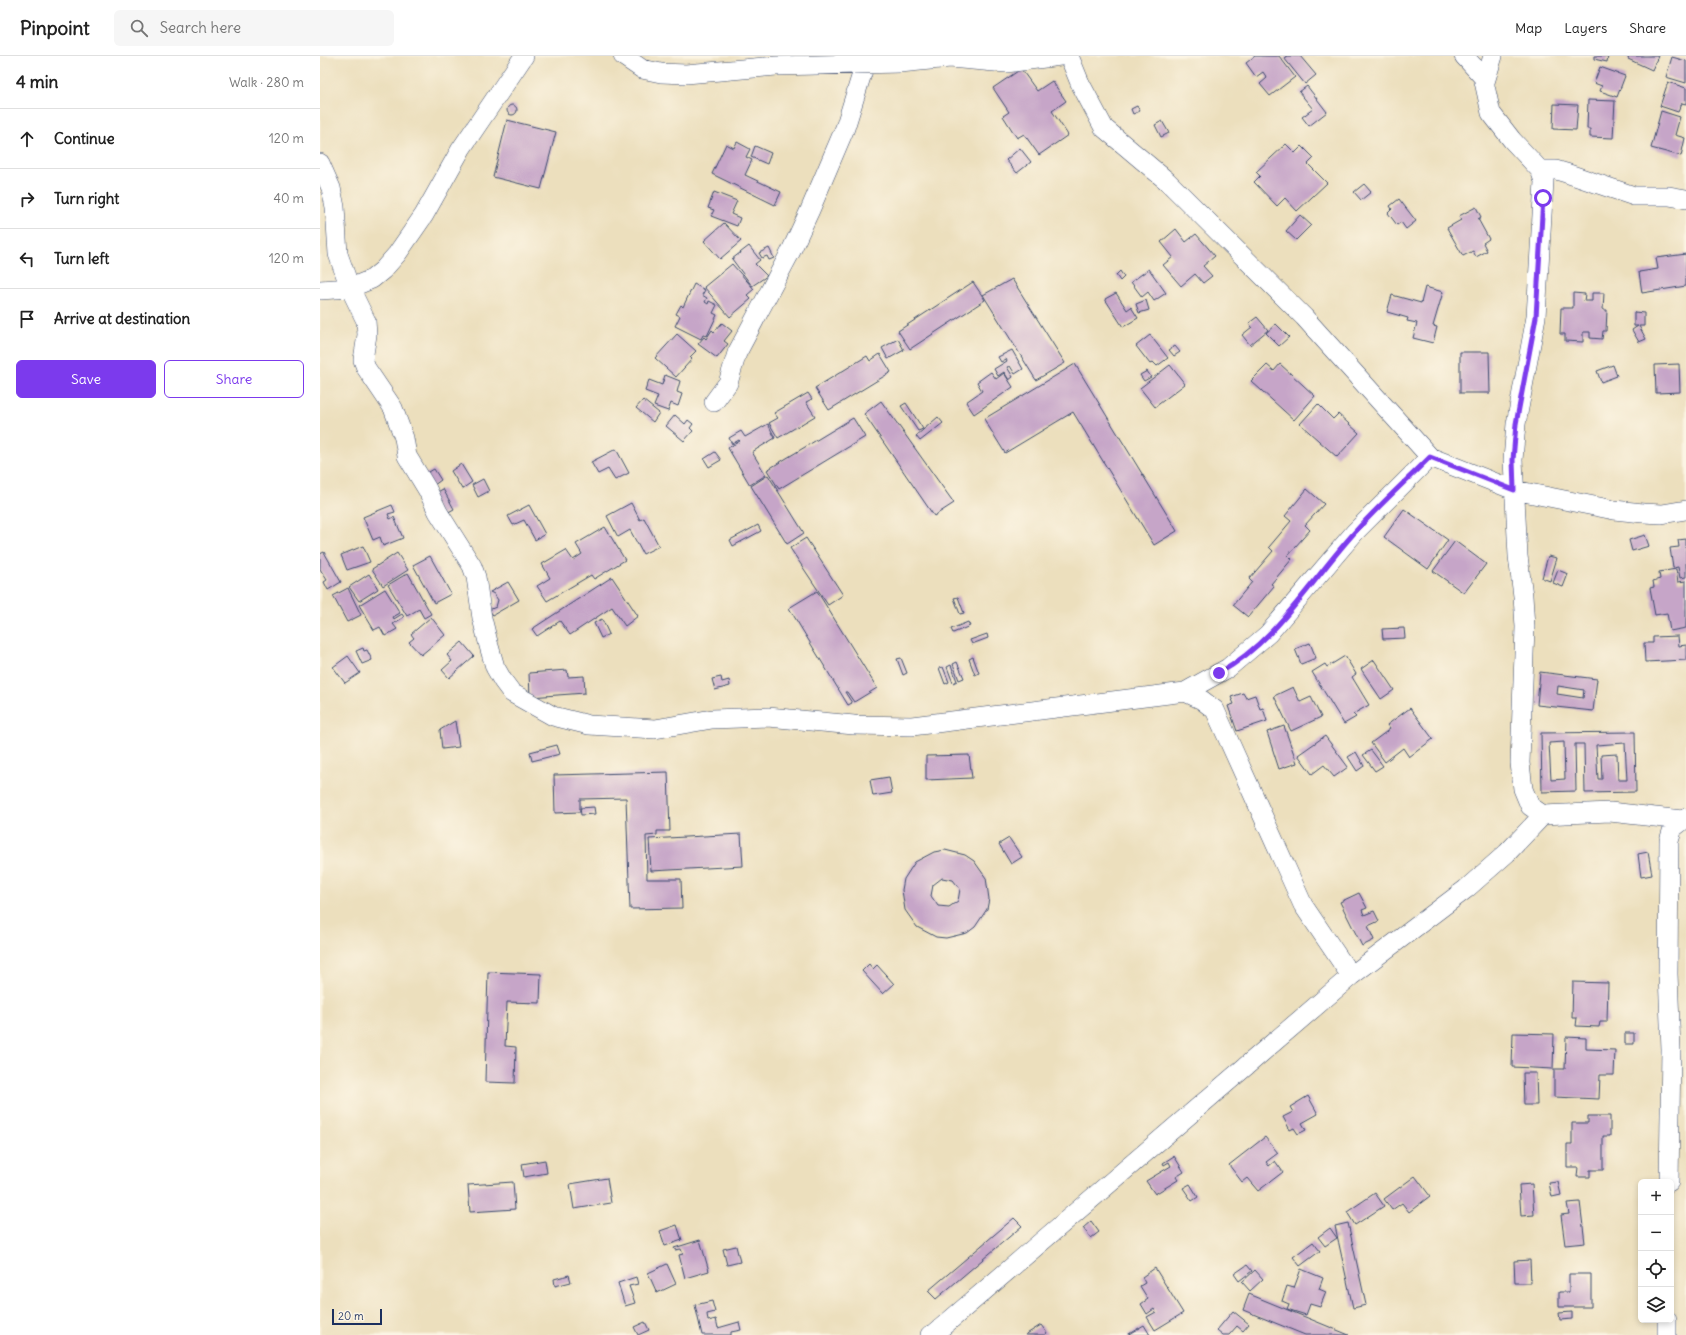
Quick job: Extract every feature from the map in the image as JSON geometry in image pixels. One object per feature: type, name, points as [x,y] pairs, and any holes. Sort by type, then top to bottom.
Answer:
[{"type":"street","points":[[320,290],[350,288],[372,279],[383,270],[397,254],[424,214],[461,149],[524,56]]},
{"type":"street","points":[[623,56],[642,69],[674,73],[776,66],[900,63],[950,58],[1006,63],[1060,56]]},
{"type":"street","points":[[1069,56],[1084,90],[1104,128],[1166,181],[1304,317],[1430,457],[1514,490],[1614,510],[1643,514],[1662,514],[1686,510]]},
{"type":"street","points":[[1464,56],[1481,74],[1485,82],[1491,113],[1512,140],[1540,170],[1544,181],[1536,317],[1516,424],[1513,460],[1518,556],[1525,626],[1520,763],[1523,789],[1528,800],[1536,811],[1543,815],[1610,812],[1684,819]]},
{"type":"street","points":[[1485,82],[1493,56]]},
{"type":"street","points":[[714,402],[728,384],[737,353],[791,251],[810,210],[846,128],[865,64]]},
{"type":"street","points":[[320,163],[331,188],[335,207],[338,254],[350,288],[366,321],[367,335],[363,360],[366,368],[393,408],[404,438],[407,456],[427,489],[438,512],[463,550],[476,577],[482,618],[495,667],[512,693],[553,716],[589,725],[655,729],[712,719],[768,717],[854,725],[912,726],[1185,692],[1237,661],[1268,634],[1355,532],[1430,457]]},
{"type":"street","points":[[1540,170],[1556,170],[1634,196],[1669,196],[1686,199]]},
{"type":"street","points":[[1212,708],[1219,673]]},
{"type":"street","points":[[1185,692],[1202,700],[1215,710],[1303,905],[1351,976]]},
{"type":"street","points":[[935,1335],[1351,976],[1466,889],[1507,853],[1543,815]]},
{"type":"street","points":[[1669,1179],[1671,1049],[1668,974],[1669,841],[1673,828],[1684,819]]},
{"type":"street","points":[[1667,1323],[1667,1335]]},
{"type":"building","points":[[1255,56],[1279,56],[1295,77],[1270,96],[1260,84],[1267,78],[1263,72],[1256,77],[1246,63]]},
{"type":"building","points":[[1287,56],[1300,56],[1316,75],[1305,84],[1284,58]]},
{"type":"building","points":[[1594,56],[1608,56],[1607,62],[1594,59]]},
{"type":"building","points":[[1629,56],[1658,56],[1652,70],[1628,59]]},
{"type":"building","points":[[1672,57],[1686,61],[1686,83],[1666,77]]},
{"type":"building","points":[[1600,67],[1625,76],[1617,97],[1600,91],[1602,86],[1594,83]]},
{"type":"building","points":[[1021,69],[1037,91],[1052,81],[1066,101],[1052,111],[1068,135],[1039,155],[1024,134],[1017,138],[1003,116],[1009,112],[993,88]]},
{"type":"building","points":[[1668,82],[1686,88],[1686,104],[1682,103],[1678,112],[1660,106]]},
{"type":"building","points":[[1307,86],[1327,112],[1309,126],[1302,117],[1313,109],[1299,92]]},
{"type":"building","points":[[1588,100],[1615,101],[1613,138],[1590,137],[1590,129],[1587,129]]},
{"type":"building","points":[[1554,104],[1578,105],[1576,130],[1553,129]]},
{"type":"building","points":[[510,105],[514,105],[516,106],[516,114],[510,115],[507,112],[507,108]]},
{"type":"building","points":[[1137,106],[1140,111],[1133,114],[1131,109]]},
{"type":"building","points":[[1661,111],[1680,117],[1675,135],[1685,138],[1681,156],[1651,148]]},
{"type":"building","points":[[507,120],[556,132],[541,189],[493,177]]},
{"type":"building","points":[[1162,121],[1169,133],[1161,137],[1155,125]]},
{"type":"building","points":[[737,142],[750,149],[746,157],[752,160],[745,175],[781,192],[775,205],[712,174],[726,144],[734,148]]},
{"type":"building","points":[[1286,144],[1295,153],[1302,146],[1314,158],[1308,164],[1327,183],[1297,211],[1285,198],[1277,206],[1254,182],[1260,176],[1256,172]]},
{"type":"building","points":[[755,146],[771,153],[767,164],[751,157]]},
{"type":"building","points":[[1020,148],[1031,162],[1017,173],[1006,160]]},
{"type":"building","points":[[1364,184],[1371,192],[1361,200],[1354,192]]},
{"type":"building","points":[[714,192],[737,201],[731,214],[740,218],[737,226],[711,216],[714,210],[708,208]]},
{"type":"building","points":[[1399,199],[1416,221],[1406,229],[1401,222],[1397,225],[1388,213],[1392,209],[1390,206]]},
{"type":"building","points":[[1476,207],[1481,217],[1478,219],[1489,239],[1483,243],[1487,251],[1476,257],[1473,251],[1463,256],[1447,228],[1461,220],[1459,216]]},
{"type":"building","points":[[1300,215],[1311,225],[1296,240],[1286,231]]},
{"type":"building","points":[[724,223],[741,241],[720,259],[704,241]]},
{"type":"building","points":[[1176,229],[1186,242],[1196,234],[1215,256],[1203,266],[1212,276],[1203,283],[1195,274],[1181,286],[1163,265],[1173,257],[1161,242]]},
{"type":"building","points":[[749,246],[760,260],[755,264],[767,276],[752,286],[732,259]]},
{"type":"building","points":[[769,248],[774,258],[769,260],[767,256],[762,258],[759,253]]},
{"type":"building","points":[[1686,254],[1686,286],[1642,293],[1639,272],[1658,269],[1656,258]]},
{"type":"building","points":[[732,264],[754,289],[747,295],[751,299],[730,317],[704,287]]},
{"type":"building","points":[[1149,269],[1166,293],[1154,301],[1148,292],[1142,297],[1131,282]]},
{"type":"building","points":[[1120,271],[1124,277],[1120,281],[1116,275]]},
{"type":"building","points":[[1012,279],[1065,363],[1036,380],[983,295]]},
{"type":"building","points":[[973,282],[985,300],[910,349],[898,331]]},
{"type":"building","points":[[694,284],[705,290],[702,295],[707,298],[705,302],[708,304],[709,301],[717,305],[713,313],[717,315],[707,336],[703,335],[701,339],[675,326],[680,316],[676,314],[681,305],[683,307]]},
{"type":"building","points":[[1425,287],[1443,292],[1433,326],[1437,327],[1433,343],[1413,338],[1417,323],[1407,321],[1408,318],[1387,312],[1392,295],[1421,303]]},
{"type":"building","points":[[1116,293],[1127,310],[1131,307],[1138,318],[1123,327],[1105,299]]},
{"type":"building","points":[[1573,293],[1585,294],[1584,301],[1592,301],[1592,293],[1604,293],[1603,310],[1607,310],[1606,331],[1603,331],[1602,339],[1590,338],[1590,332],[1583,332],[1583,342],[1565,341],[1565,334],[1560,334],[1561,308],[1573,308]]},
{"type":"building","points":[[1146,300],[1149,310],[1139,313],[1136,304]]},
{"type":"building","points":[[1634,312],[1644,313],[1644,326],[1639,326],[1646,339],[1639,342],[1632,330],[1638,326],[1634,326]]},
{"type":"building","points":[[1257,317],[1268,330],[1250,345],[1242,335],[1252,327],[1249,323]]},
{"type":"building","points":[[722,323],[732,331],[724,341],[728,344],[717,358],[698,344],[704,337],[706,339],[712,330],[714,332]]},
{"type":"building","points":[[1276,324],[1289,337],[1279,346],[1266,333]]},
{"type":"building","points":[[677,334],[696,351],[690,357],[692,359],[676,377],[655,358]]},
{"type":"building","points":[[1150,335],[1168,358],[1157,366],[1153,362],[1150,364],[1136,346]]},
{"type":"building","points":[[898,339],[904,350],[888,359],[882,348]]},
{"type":"building","points":[[1175,346],[1180,352],[1174,356],[1169,350]]},
{"type":"building","points":[[1012,350],[1023,369],[1015,374],[1010,366],[1007,367],[1013,377],[1009,380],[1004,372],[998,376],[994,369],[1007,361],[1006,359],[1001,362],[998,357]]},
{"type":"building","points":[[1460,352],[1489,352],[1490,393],[1460,393]]},
{"type":"building","points":[[880,354],[891,372],[829,410],[815,388],[867,356],[870,361]]},
{"type":"building","points":[[1075,364],[1177,531],[1154,545],[1073,412],[1005,453],[984,419]]},
{"type":"building","points":[[1280,364],[1315,396],[1294,420],[1251,381],[1267,365],[1274,371]]},
{"type":"building","points":[[1679,364],[1680,392],[1656,393],[1655,365]]},
{"type":"building","points":[[1170,365],[1185,384],[1155,407],[1140,388]]},
{"type":"building","points":[[1613,365],[1617,376],[1601,382],[1597,371]]},
{"type":"building","points":[[1147,371],[1151,377],[1144,381],[1140,375]]},
{"type":"building","points":[[991,372],[996,379],[1004,373],[1013,387],[974,414],[966,402],[982,391],[977,382]]},
{"type":"building","points":[[665,375],[680,381],[677,392],[682,394],[678,406],[671,403],[668,411],[654,406],[658,396],[645,391],[649,380],[662,385]]},
{"type":"building","points":[[808,393],[812,399],[806,402],[815,416],[778,438],[769,423],[778,418],[774,413]]},
{"type":"building","points":[[643,400],[659,413],[653,422],[636,408]]},
{"type":"building","points":[[881,401],[954,503],[934,516],[864,414]]},
{"type":"building","points":[[906,403],[923,429],[918,431],[901,406]]},
{"type":"building","points":[[1318,404],[1333,419],[1338,414],[1359,433],[1337,457],[1300,424]]},
{"type":"building","points":[[675,415],[685,424],[688,420],[693,424],[690,428],[693,431],[684,441],[666,426]]},
{"type":"building","points":[[938,417],[943,423],[920,441],[916,436]]},
{"type":"building","points":[[853,418],[865,437],[779,489],[767,470]]},
{"type":"building","points":[[768,424],[775,438],[752,452],[766,475],[750,485],[728,448],[740,441],[739,440],[732,444],[729,438],[741,431],[745,437]]},
{"type":"building","points":[[616,449],[629,473],[615,480],[608,469],[598,474],[591,462]]},
{"type":"building","points":[[715,452],[721,460],[709,467],[704,459]]},
{"type":"building","points":[[461,464],[472,482],[462,489],[451,471]]},
{"type":"building","points":[[434,469],[441,480],[430,488],[422,476]]},
{"type":"building","points":[[768,475],[804,533],[787,544],[751,486]]},
{"type":"building","points":[[483,479],[489,491],[478,497],[472,485]]},
{"type":"building","points":[[443,489],[454,509],[441,516],[430,496]]},
{"type":"building","points":[[1307,489],[1324,504],[1305,525],[1310,530],[1288,555],[1292,559],[1271,584],[1274,586],[1248,617],[1233,605],[1252,582],[1249,579],[1273,551],[1269,547],[1291,521],[1285,516]]},
{"type":"building","points":[[631,503],[640,520],[644,518],[659,546],[643,554],[630,530],[618,537],[607,516]]},
{"type":"building","points":[[392,505],[395,512],[388,514],[390,519],[394,517],[403,538],[383,546],[380,537],[373,540],[363,517]]},
{"type":"building","points":[[529,505],[545,534],[535,540],[524,520],[513,525],[508,516]]},
{"type":"building","points":[[1404,509],[1448,540],[1428,569],[1384,537]]},
{"type":"building","points":[[758,525],[761,531],[733,546],[730,540]]},
{"type":"building","points":[[605,527],[625,560],[594,579],[591,575],[547,601],[537,586],[550,578],[542,564],[566,550],[573,560],[582,554],[576,544]]},
{"type":"building","points":[[1645,535],[1649,546],[1632,551],[1629,540]]},
{"type":"building","points":[[806,538],[843,595],[828,605],[790,548]]},
{"type":"building","points":[[1686,539],[1686,577],[1680,578],[1678,567],[1673,568],[1670,548],[1679,547],[1678,540]]},
{"type":"building","points":[[1455,541],[1486,564],[1464,593],[1433,571]]},
{"type":"building","points":[[363,546],[370,562],[347,570],[341,555]]},
{"type":"building","points":[[324,552],[341,582],[328,590],[324,582],[327,580],[320,569],[320,554]]},
{"type":"building","points":[[397,553],[408,570],[383,586],[372,569]]},
{"type":"building","points":[[430,556],[451,594],[434,603],[413,565]]},
{"type":"building","points":[[1548,556],[1557,558],[1550,581],[1542,578]]},
{"type":"building","points":[[1676,569],[1678,582],[1686,581],[1686,628],[1670,631],[1667,613],[1655,615],[1650,588],[1654,587],[1653,581],[1660,579],[1659,572]]},
{"type":"building","points":[[1558,570],[1568,574],[1563,587],[1553,583]]},
{"type":"building","points":[[408,573],[431,614],[424,618],[419,609],[407,616],[388,585]]},
{"type":"building","points":[[369,574],[378,589],[359,601],[349,587]]},
{"type":"building","points":[[612,577],[638,616],[625,626],[612,607],[570,635],[560,621],[537,636],[532,629]]},
{"type":"building","points":[[508,582],[519,600],[493,615],[489,610],[496,607],[498,600],[494,594],[490,592]]},
{"type":"building","points":[[348,588],[361,615],[347,622],[333,596]]},
{"type":"building","points":[[385,589],[400,613],[393,617],[394,619],[402,614],[404,617],[393,624],[397,629],[385,636],[380,627],[374,630],[359,605]]},
{"type":"building","points":[[817,591],[877,688],[854,702],[847,692],[845,692],[852,703],[848,705],[789,608]]},
{"type":"building","points":[[958,597],[964,613],[960,614],[954,598]]},
{"type":"building","points":[[431,617],[445,635],[421,655],[409,642],[414,638],[411,634]]},
{"type":"building","points":[[602,619],[609,634],[601,638],[594,623]]},
{"type":"building","points":[[968,622],[970,626],[953,633],[951,629]]},
{"type":"building","points":[[1404,628],[1405,638],[1383,639],[1382,629]]},
{"type":"building","points":[[987,634],[988,638],[972,644],[970,640]]},
{"type":"building","points":[[1678,636],[1679,646],[1686,645],[1686,660],[1645,662],[1644,643],[1653,643],[1653,637]]},
{"type":"building","points":[[462,642],[474,656],[449,678],[442,670],[452,661],[447,655]]},
{"type":"building","points":[[1310,643],[1316,658],[1301,664],[1295,649]]},
{"type":"building","points":[[363,648],[364,651],[367,650],[372,660],[362,664],[356,651]]},
{"type":"building","points":[[348,656],[360,673],[345,683],[333,667]]},
{"type":"building","points":[[1345,656],[1356,674],[1352,677],[1369,705],[1353,714],[1356,717],[1344,724],[1312,672],[1325,664],[1327,667]]},
{"type":"building","points":[[973,657],[979,673],[975,675],[969,659]]},
{"type":"building","points":[[901,658],[907,673],[903,675],[897,659]]},
{"type":"building","points":[[1374,660],[1394,690],[1381,699],[1361,669]]},
{"type":"building","points":[[957,662],[964,678],[959,680],[953,664]]},
{"type":"building","points":[[951,665],[957,681],[953,683],[947,667]]},
{"type":"building","points":[[943,667],[949,682],[945,684],[939,668]]},
{"type":"building","points":[[567,670],[568,677],[584,676],[585,693],[530,697],[529,673]]},
{"type":"building","points":[[1540,672],[1597,679],[1593,711],[1537,705]],"holes":[[[1558,686],[1584,690],[1583,698],[1557,694]]]},
{"type":"building","points":[[721,677],[722,682],[729,680],[730,686],[715,690],[712,679]]},
{"type":"building","points":[[1293,687],[1300,702],[1311,697],[1321,717],[1291,731],[1274,696]]},
{"type":"building","points":[[1243,693],[1246,698],[1255,695],[1260,709],[1263,708],[1267,721],[1237,731],[1228,706],[1234,704],[1231,697]]},
{"type":"building","points":[[1410,708],[1433,739],[1409,757],[1403,748],[1385,762],[1371,743],[1390,729],[1387,725]]},
{"type":"building","points":[[455,721],[459,747],[442,749],[440,730]]},
{"type":"building","points":[[1284,726],[1297,763],[1279,769],[1267,732]]},
{"type":"building","points":[[1635,732],[1636,792],[1585,793],[1584,744],[1575,744],[1576,791],[1542,792],[1541,733]],"holes":[[[1564,742],[1565,779],[1551,780],[1549,743]],[[1625,743],[1627,780],[1618,780],[1617,754],[1601,755],[1602,779],[1598,779],[1596,745]]]},
{"type":"building","points":[[1325,736],[1348,767],[1334,777],[1324,765],[1312,774],[1298,755]]},
{"type":"building","points":[[557,745],[560,754],[532,761],[530,752]]},
{"type":"building","points":[[1371,750],[1383,766],[1375,771],[1363,755]]},
{"type":"building","points":[[1356,752],[1364,766],[1357,771],[1348,757]]},
{"type":"building","points":[[969,755],[972,778],[926,780],[926,756]]},
{"type":"building","points":[[668,772],[670,831],[657,831],[657,835],[646,836],[647,879],[681,879],[682,908],[630,909],[626,798],[580,799],[580,812],[555,813],[554,775]]},
{"type":"building","points":[[889,777],[892,793],[873,796],[870,780]]},
{"type":"building","points":[[594,807],[595,814],[581,815],[580,808]]},
{"type":"building","points":[[741,834],[743,866],[651,871],[649,839]]},
{"type":"building","points":[[1009,838],[1022,857],[1011,864],[999,844]]},
{"type":"building","points":[[945,850],[965,855],[974,861],[986,878],[989,899],[987,909],[975,927],[967,933],[946,938],[936,937],[917,927],[905,910],[902,890],[904,879],[915,862],[934,852]],"holes":[[[942,878],[953,880],[960,889],[958,901],[949,907],[938,906],[931,896],[933,885]]]},
{"type":"building","points":[[1648,852],[1652,875],[1641,877],[1638,854]]},
{"type":"building","points":[[1359,893],[1367,908],[1362,910],[1364,915],[1374,911],[1379,921],[1368,926],[1374,940],[1362,946],[1340,902]]},
{"type":"building","points":[[869,964],[873,969],[877,965],[894,984],[883,994],[862,971]]},
{"type":"building","points":[[488,972],[541,974],[540,1003],[507,1002],[505,1046],[516,1047],[515,1083],[485,1082]]},
{"type":"building","points":[[1573,982],[1608,983],[1607,1022],[1600,1022],[1599,1027],[1576,1026],[1577,1018],[1572,1018]]},
{"type":"building","points":[[1513,1033],[1554,1034],[1553,1069],[1512,1067]]},
{"type":"building","points":[[1625,1033],[1634,1033],[1634,1044],[1625,1044]]},
{"type":"building","points":[[1566,1037],[1586,1038],[1586,1049],[1615,1050],[1614,1075],[1600,1075],[1599,1099],[1554,1097],[1554,1069],[1565,1069]]},
{"type":"building","points":[[1523,1073],[1536,1073],[1537,1105],[1524,1105]]},
{"type":"building","points":[[1308,1096],[1318,1114],[1302,1123],[1306,1130],[1298,1134],[1294,1128],[1290,1130],[1283,1117],[1293,1112],[1290,1107]]},
{"type":"building","points":[[1588,1116],[1610,1116],[1610,1136],[1603,1136],[1603,1170],[1590,1170],[1590,1177],[1577,1177],[1578,1167],[1567,1167],[1567,1144],[1572,1144],[1572,1123],[1588,1123]]},
{"type":"building","points":[[1265,1137],[1278,1153],[1266,1162],[1269,1166],[1275,1161],[1283,1172],[1258,1191],[1247,1178],[1242,1182],[1229,1165]]},
{"type":"building","points":[[1174,1156],[1184,1172],[1176,1177],[1178,1180],[1155,1194],[1146,1181],[1171,1166],[1169,1162],[1164,1165],[1163,1163]]},
{"type":"building","points":[[545,1160],[547,1173],[524,1177],[522,1164]]},
{"type":"building","points":[[1415,1176],[1430,1196],[1409,1212],[1402,1203],[1392,1210],[1384,1199]]},
{"type":"building","points":[[607,1178],[611,1203],[574,1209],[570,1184]]},
{"type":"building","points":[[513,1182],[515,1209],[470,1212],[468,1185]]},
{"type":"building","points":[[1558,1182],[1561,1195],[1552,1197],[1549,1183]]},
{"type":"building","points":[[1190,1184],[1198,1197],[1192,1201],[1183,1188]]},
{"type":"building","points":[[1532,1184],[1534,1215],[1521,1216],[1519,1185]]},
{"type":"building","points":[[1375,1193],[1384,1206],[1355,1225],[1347,1212]]},
{"type":"building","points":[[1580,1202],[1585,1243],[1565,1245],[1561,1215],[1569,1214],[1567,1203]]},
{"type":"building","points":[[1014,1218],[1022,1226],[936,1299],[928,1291]]},
{"type":"building","points":[[1091,1221],[1099,1232],[1091,1238],[1083,1228]]},
{"type":"building","points":[[1348,1223],[1366,1305],[1353,1308],[1335,1226]]},
{"type":"building","points":[[677,1225],[682,1240],[665,1246],[660,1231]]},
{"type":"building","points":[[1330,1228],[1337,1238],[1325,1246],[1318,1237]]},
{"type":"building","points":[[700,1240],[709,1271],[685,1278],[679,1255],[683,1254],[681,1249],[675,1250],[674,1248]]},
{"type":"building","points":[[1313,1242],[1320,1251],[1300,1266],[1293,1257]]},
{"type":"building","points":[[736,1246],[740,1262],[727,1265],[723,1249]]},
{"type":"building","points":[[1530,1260],[1531,1283],[1515,1283],[1514,1261]]},
{"type":"building","points":[[667,1264],[676,1284],[657,1293],[648,1273]]},
{"type":"building","points":[[1247,1265],[1252,1271],[1239,1281],[1234,1274]]},
{"type":"building","points":[[1155,1268],[1183,1313],[1155,1330],[1147,1317],[1156,1312],[1154,1309],[1147,1314],[1141,1304],[1148,1299],[1140,1286],[1145,1283],[1142,1277]]},
{"type":"building","points":[[1301,1269],[1323,1278],[1319,1289],[1326,1292],[1320,1307],[1310,1304],[1306,1315],[1287,1309],[1289,1304],[1282,1301],[1287,1286],[1294,1288]]},
{"type":"building","points":[[1255,1270],[1263,1279],[1250,1291],[1242,1282]]},
{"type":"building","points":[[1569,1274],[1591,1274],[1591,1307],[1559,1307],[1559,1292],[1569,1292]]},
{"type":"building","points":[[569,1275],[571,1282],[555,1286],[554,1279]]},
{"type":"building","points":[[636,1277],[638,1284],[629,1286],[635,1303],[625,1306],[618,1283]]},
{"type":"building","points":[[1249,1294],[1349,1335],[1305,1335],[1243,1310]]},
{"type":"building","points":[[712,1301],[715,1312],[707,1314],[708,1321],[716,1319],[718,1328],[739,1322],[741,1330],[731,1332],[731,1335],[702,1335],[695,1305]]},
{"type":"building","points":[[1233,1311],[1249,1324],[1243,1331],[1237,1326],[1229,1335],[1223,1335],[1217,1330]]},
{"type":"building","points":[[1572,1312],[1572,1319],[1560,1320],[1559,1313]]},
{"type":"building","points":[[645,1322],[649,1330],[638,1335],[634,1327]]},
{"type":"building","points":[[1041,1325],[1047,1333],[1044,1335],[1025,1335]]},
{"type":"building","points":[[1144,1325],[1150,1335],[1127,1335]]},
{"type":"route","points":[[1219,673],[1247,653],[1268,634],[1326,568],[1355,532],[1430,457],[1514,490],[1513,460],[1516,424],[1536,317],[1540,273],[1540,230],[1543,198]]}]
